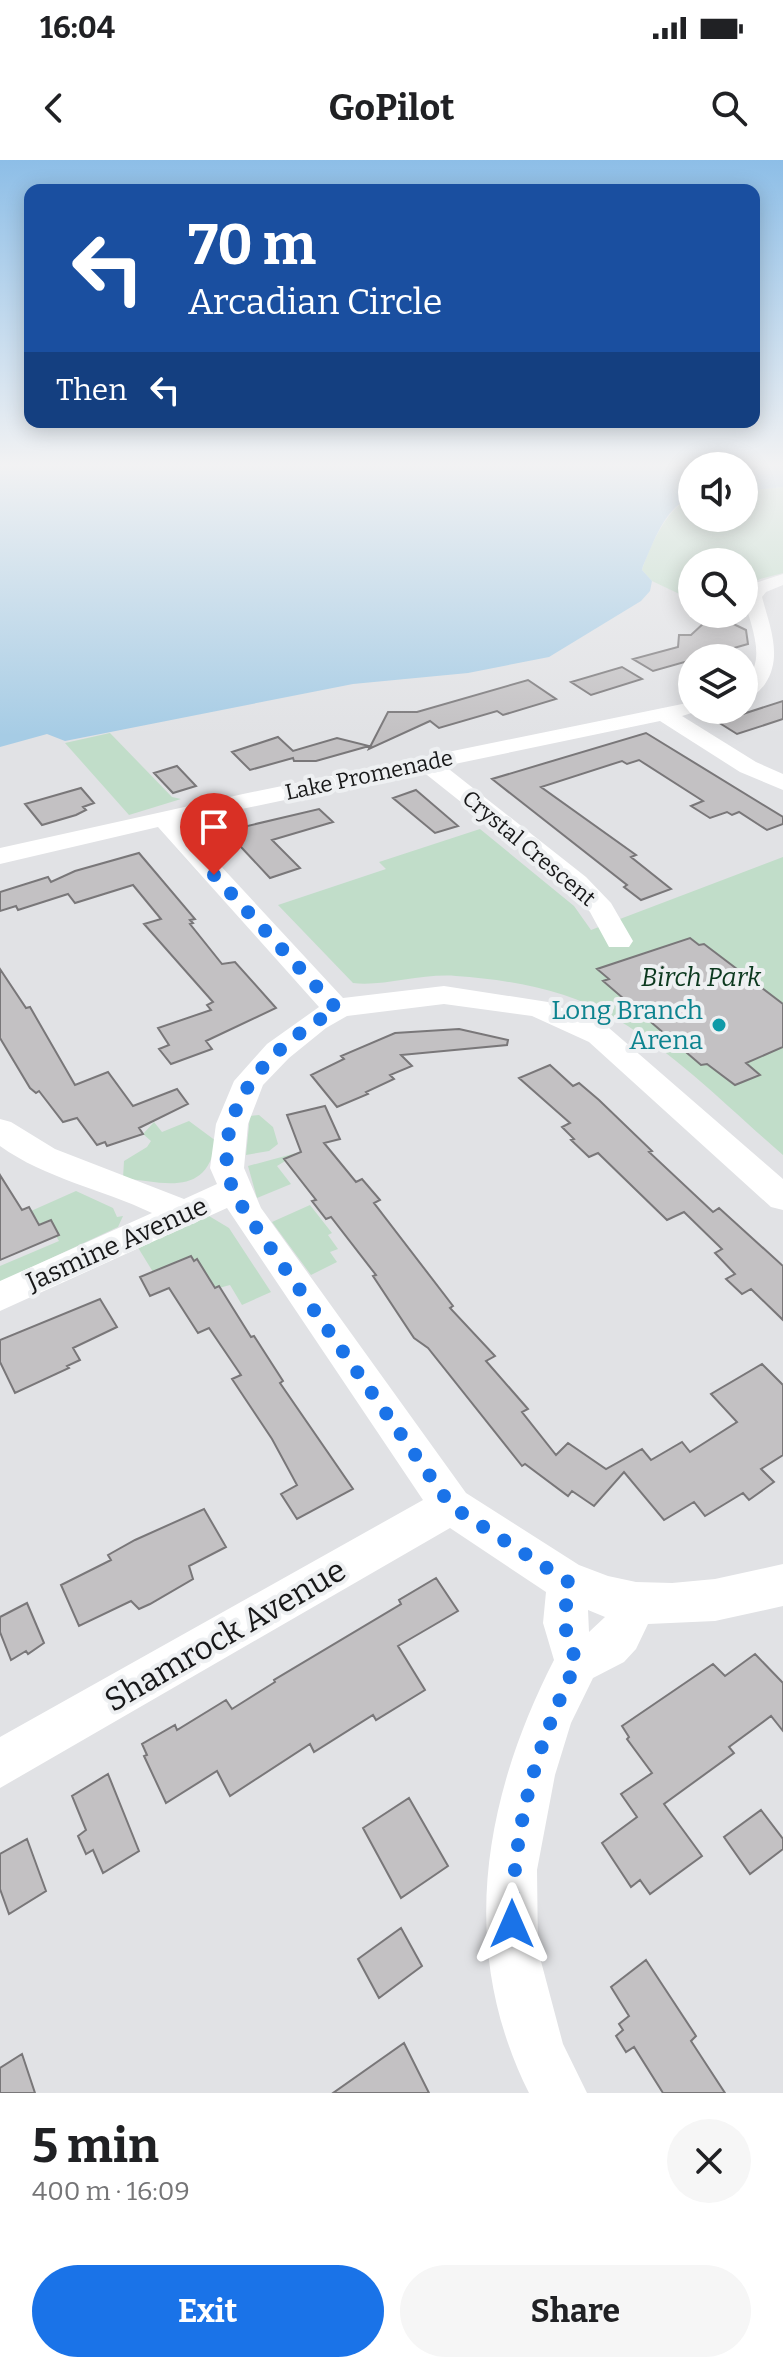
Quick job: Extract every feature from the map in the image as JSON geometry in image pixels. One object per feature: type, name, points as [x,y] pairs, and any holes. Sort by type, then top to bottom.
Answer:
[{"type":"street","points":[[758,685],[770,678],[779,664],[779,652],[753,597],[764,585],[783,579]]},
{"type":"street","name":"Lake Promenade","points":[[0,856],[678,712]]},
{"type":"street","points":[[665,715],[748,767],[783,783]]},
{"type":"street","name":"Crystal Crescent","points":[[428,764],[577,882],[602,909],[619,941]]},
{"type":"street","points":[[164,819],[337,1009]]},
{"type":"street","points":[[783,1198],[599,1035],[526,1005],[444,995],[374,1001],[337,1009],[316,1021],[278,1051],[249,1081],[237,1106],[229,1136],[227,1168],[234,1191],[246,1213],[451,1506],[570,1583],[607,1597],[636,1603],[672,1604],[715,1600],[783,1585]]},
{"type":"street","points":[[0,1130],[27,1151],[96,1180],[159,1201],[183,1214]]},
{"type":"street","name":"Jasmine Avenue","points":[[0,1297],[234,1191]]},
{"type":"street","name":"Shamrock Avenue","points":[[0,1764],[451,1506]]},
{"type":"street","points":[[570,1583],[563,1616],[564,1628],[577,1662]]},
{"type":"street","points":[[559,2093],[538,2052],[512,1950],[512,1870],[531,1775],[550,1717],[577,1662],[614,1640],[636,1603]]},
{"type":"green space","points":[[647,555],[678,555],[678,593],[652,581],[642,570]]},
{"type":"green space","points":[[758,555],[783,555],[783,573],[760,579]]},
{"type":"green space","points":[[110,733],[172,797],[181,799],[129,815],[65,743]]},
{"type":"green space","name":"Birch Park","points":[[480,829],[574,906],[591,930],[783,857],[783,1155],[683,1066],[640,1034],[600,1010],[540,988],[477,978],[430,976],[353,983],[278,905],[386,869],[379,862]]},
{"type":"green space","points":[[259,1115],[273,1127],[278,1144],[269,1151],[246,1155],[250,1116]]},
{"type":"green space","points":[[189,1121],[216,1141],[204,1171],[194,1179],[182,1182],[123,1178],[124,1161],[147,1147],[151,1141],[143,1134],[154,1122],[162,1132]]},
{"type":"green space","points":[[300,1152],[277,1166],[291,1184],[257,1198],[248,1166]]},
{"type":"green space","points":[[76,1191],[113,1208],[117,1217],[123,1216],[118,1227],[0,1282],[0,1266],[59,1241],[51,1220],[40,1224],[31,1211]]},
{"type":"green space","points":[[310,1205],[332,1233],[328,1235],[338,1249],[330,1252],[337,1262],[311,1275],[272,1222]]},
{"type":"green space","points":[[209,1216],[229,1228],[271,1292],[242,1305],[230,1285],[208,1291],[197,1259],[153,1272],[137,1246]]},
{"type":"water","points":[[0,555],[648,555],[642,570],[652,581],[650,591],[641,601],[549,657],[468,673],[353,684],[65,741],[47,734],[0,747]]},
{"type":"building","points":[[699,628],[742,628],[746,630],[748,644],[678,644],[679,635],[691,635]]},
{"type":"building","points":[[678,647],[678,664],[653,671],[633,659]]},
{"type":"building","points":[[622,667],[642,679],[591,695],[571,682]]},
{"type":"building","points":[[528,680],[556,699],[503,715],[497,711],[439,728],[430,721],[369,749],[388,712],[417,712]]},
{"type":"building","points":[[783,701],[783,719],[737,734],[721,724],[758,724],[758,709]]},
{"type":"building","points":[[646,733],[783,817],[783,824],[767,830],[739,812],[732,815],[727,812],[710,818],[691,806],[703,801],[639,760],[627,764],[622,761],[541,787],[636,855],[631,857],[671,889],[641,900],[624,887],[627,885],[492,779]]},
{"type":"building","points":[[278,737],[293,751],[337,738],[369,746],[316,761],[294,761],[293,758],[250,770],[232,752]]},
{"type":"building","points":[[177,766],[196,786],[173,793],[154,773]]},
{"type":"building","points":[[81,788],[94,803],[83,807],[86,810],[76,815],[42,825],[25,804]]},
{"type":"building","points":[[416,790],[458,826],[435,833],[393,798]]},
{"type":"building","points":[[319,809],[333,822],[272,840],[300,868],[270,878],[226,831]]},
{"type":"building","points":[[139,853],[195,919],[190,920],[193,923],[190,924],[222,964],[235,962],[276,1008],[206,1041],[212,1049],[171,1064],[159,1049],[169,1045],[158,1028],[211,1010],[207,1005],[213,1002],[144,924],[161,919],[133,885],[75,903],[68,894],[18,910],[16,906],[0,911],[0,892],[48,877],[51,882],[75,871]]},
{"type":"building","name":"Long Branch Arena","points":[[690,938],[699,945],[704,944],[783,1004],[783,1047],[746,1063],[760,1075],[735,1085],[707,1064],[701,1065],[603,981],[609,979],[597,969]]},
{"type":"building","points":[[0,969],[26,1008],[30,1007],[75,1085],[108,1072],[133,1106],[177,1089],[188,1104],[139,1128],[143,1134],[107,1146],[105,1142],[97,1145],[77,1118],[63,1122],[39,1091],[36,1093],[30,1088],[0,1038]]},
{"type":"building","points":[[459,1029],[508,1040],[507,1045],[401,1055],[412,1066],[390,1075],[394,1079],[366,1092],[368,1094],[337,1107],[311,1075],[344,1059],[341,1056],[395,1033]]},
{"type":"building","points":[[550,1065],[573,1086],[579,1083],[599,1100],[713,1212],[719,1208],[783,1266],[783,1320],[751,1289],[742,1294],[726,1279],[735,1274],[715,1253],[722,1249],[684,1212],[667,1220],[598,1153],[589,1157],[571,1140],[574,1139],[562,1127],[570,1123],[519,1078]]},
{"type":"building","points":[[325,1106],[340,1139],[324,1143],[356,1182],[362,1179],[380,1200],[374,1203],[453,1306],[450,1308],[495,1356],[486,1361],[528,1409],[522,1412],[556,1455],[568,1443],[606,1469],[642,1449],[651,1460],[682,1442],[690,1452],[737,1422],[711,1394],[762,1364],[783,1385],[783,1455],[761,1469],[774,1482],[749,1500],[743,1493],[705,1516],[694,1502],[664,1520],[624,1472],[594,1506],[572,1491],[568,1496],[525,1464],[522,1466],[428,1348],[414,1338],[373,1276],[376,1275],[331,1217],[326,1219],[312,1201],[316,1200],[284,1159],[301,1152],[287,1115]]},
{"type":"building","points":[[0,1175],[22,1210],[29,1207],[39,1225],[51,1220],[59,1235],[0,1260]]},
{"type":"building","points":[[191,1256],[194,1261],[197,1259],[215,1288],[219,1286],[251,1337],[254,1336],[283,1381],[280,1383],[353,1489],[297,1519],[281,1494],[297,1485],[272,1439],[232,1379],[241,1375],[209,1328],[198,1333],[169,1288],[150,1296],[140,1277]]},
{"type":"building","points":[[100,1299],[117,1327],[73,1348],[80,1360],[67,1366],[69,1368],[15,1393],[0,1362],[0,1340]]},
{"type":"building","points":[[204,1509],[226,1547],[189,1566],[193,1579],[139,1609],[131,1601],[79,1626],[61,1585],[111,1560],[108,1555],[135,1540]]},
{"type":"building","points":[[436,1578],[458,1611],[398,1646],[425,1690],[376,1720],[373,1715],[314,1752],[310,1744],[230,1796],[217,1771],[166,1803],[144,1756],[147,1755],[142,1744],[175,1725],[177,1730],[226,1700],[232,1709],[274,1680],[401,1604],[399,1600]]},
{"type":"building","points":[[27,1603],[44,1643],[28,1654],[26,1651],[11,1660],[0,1632],[0,1617]]},
{"type":"building","points":[[755,1654],[783,1683],[783,1731],[771,1716],[729,1747],[734,1753],[664,1804],[702,1856],[650,1894],[640,1880],[631,1887],[602,1843],[637,1817],[621,1794],[652,1773],[627,1739],[629,1737],[622,1726],[713,1664],[725,1676]]},
{"type":"building","points":[[108,1774],[139,1851],[103,1873],[93,1850],[86,1854],[78,1836],[86,1830],[72,1796]]},
{"type":"building","points":[[409,1798],[448,1866],[401,1898],[363,1828]]},
{"type":"building","points":[[761,1810],[783,1839],[783,1849],[750,1874],[724,1837]]},
{"type":"building","points":[[27,1839],[46,1891],[9,1914],[0,1889],[0,1854]]},
{"type":"building","points":[[401,1928],[422,1966],[379,1998],[358,1959]]},
{"type":"building","points":[[646,1960],[696,2036],[691,2041],[725,2093],[663,2093],[634,2047],[626,2052],[616,2036],[623,2030],[619,2024],[629,2016],[611,1987]]},
{"type":"building","points":[[404,2043],[429,2093],[333,2093]]},
{"type":"building","points":[[22,2054],[35,2093],[0,2093],[0,2068]]},
{"type":"place","name":"Long Branch Arena","points":[[719,1025]]},
{"type":"route","points":[[214,875],[337,1009],[316,1021],[278,1051],[249,1081],[237,1106],[229,1136],[227,1168],[234,1191],[246,1213],[451,1506],[570,1583],[563,1616],[564,1628],[577,1662],[550,1717],[531,1775],[512,1870],[512,1924]]}]
